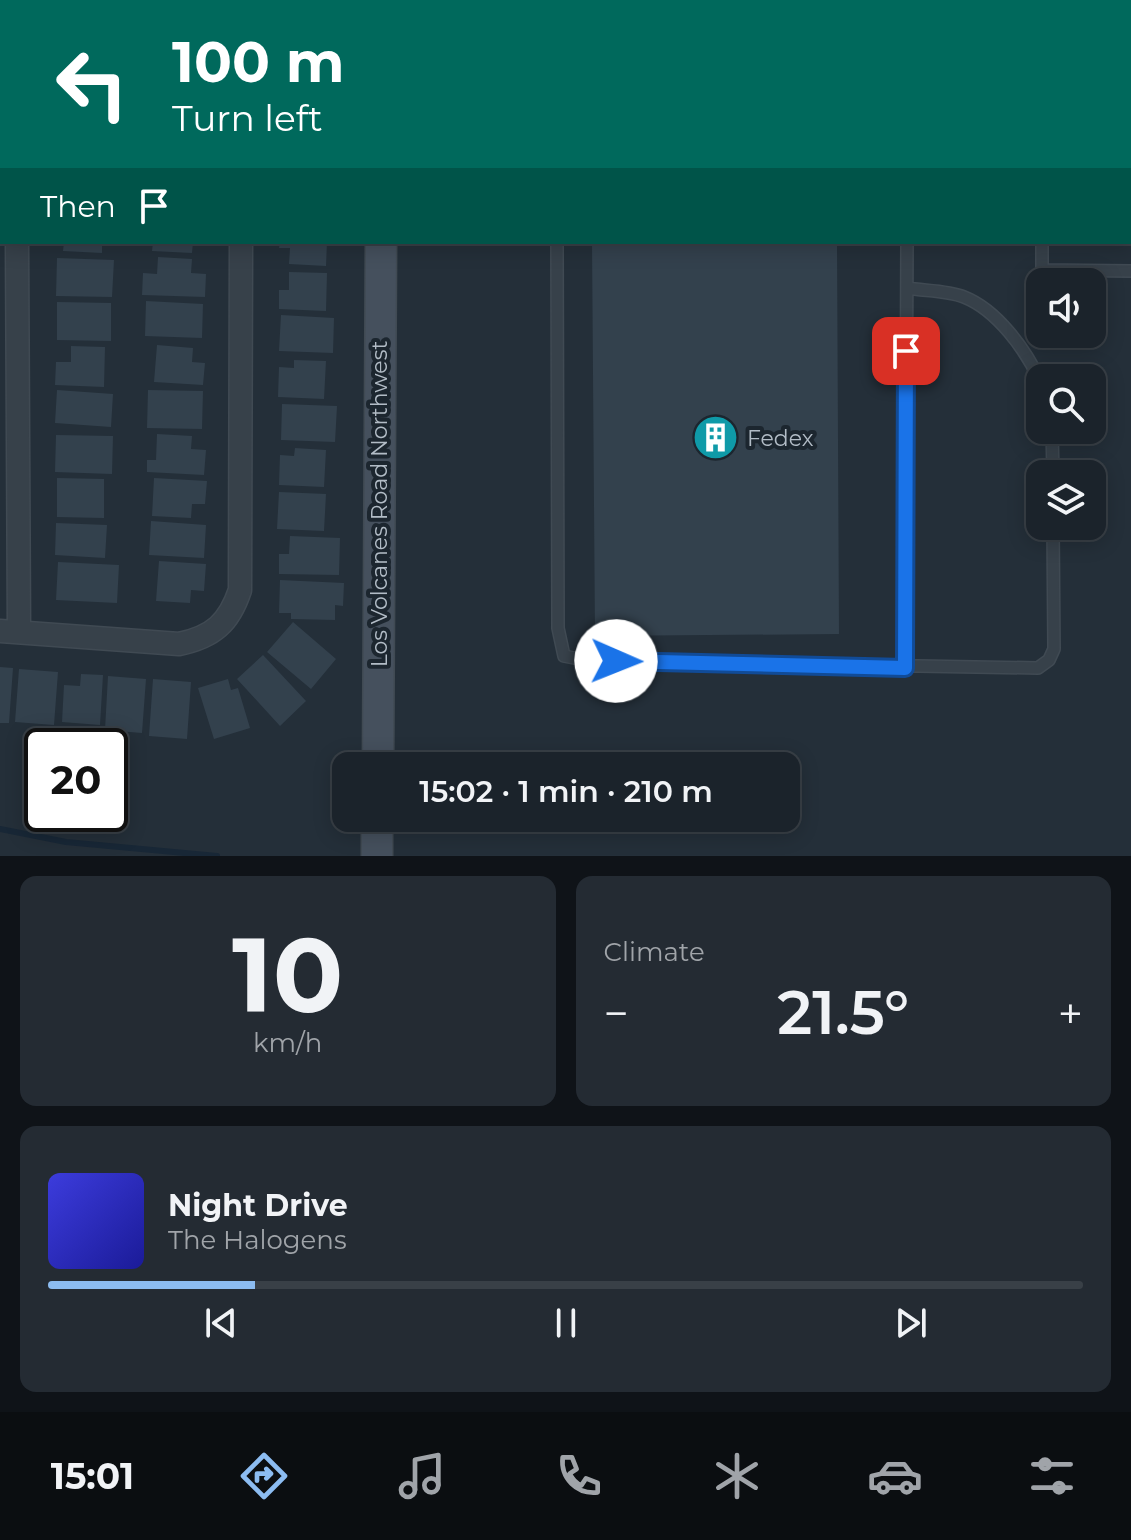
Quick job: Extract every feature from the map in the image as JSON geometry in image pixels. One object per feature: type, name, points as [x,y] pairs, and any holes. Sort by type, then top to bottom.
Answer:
[{"type":"street","points":[[17,244],[9,632],[179,644],[216,631],[232,614],[240,590],[241,244]]},
{"type":"street","name":"Los Volcanes Road Northwest","points":[[378,752],[381,244]]},
{"type":"street","points":[[377,832],[377,856]]},
{"type":"lane","points":[[557,244],[558,628],[564,656],[584,660],[1038,668],[1049,660],[1054,649],[1053,540]]},
{"type":"lane","points":[[905,668],[907,244]]},
{"type":"lane","points":[[1042,244],[1042,270],[1131,271]]},
{"type":"lane","points":[[907,288],[964,297],[998,322],[1032,364]]},
{"type":"building","points":[[64,244],[102,244],[102,253],[63,251]]},
{"type":"building","points":[[153,244],[193,244],[192,253],[152,251]]},
{"type":"building","points":[[280,244],[327,244],[326,266],[289,264],[290,248],[279,248]]},
{"type":"building","name":"Fedex","points":[[592,244],[837,244],[839,634],[595,636]]},
{"type":"building","points":[[158,257],[192,259],[191,273],[206,274],[205,297],[142,295],[143,273],[157,274]]},
{"type":"building","points":[[57,258],[114,260],[112,297],[56,296]]},
{"type":"building","points":[[289,272],[327,273],[326,311],[279,309],[279,290],[289,290]]},
{"type":"building","points":[[146,301],[203,304],[202,338],[145,336]]},
{"type":"building","points":[[57,302],[111,303],[111,341],[57,340]]},
{"type":"building","points":[[281,315],[334,318],[333,353],[279,351]]},
{"type":"building","points":[[157,345],[193,348],[192,362],[205,363],[203,385],[154,382]]},
{"type":"building","points":[[71,346],[105,347],[104,387],[55,385],[56,362],[71,362]]},
{"type":"building","points":[[294,360],[326,361],[324,399],[278,397],[279,367],[294,368]]},
{"type":"building","points":[[57,390],[113,394],[111,427],[55,423]]},
{"type":"building","points":[[148,390],[203,391],[202,429],[147,428]]},
{"type":"building","points":[[282,404],[337,406],[335,442],[281,440]]},
{"type":"building","points":[[157,434],[192,436],[191,449],[206,450],[204,475],[147,472],[147,460],[156,460]]},
{"type":"building","points":[[56,435],[113,436],[112,474],[55,472]]},
{"type":"building","points":[[295,448],[326,450],[324,487],[279,485],[280,455],[294,456]]},
{"type":"building","points":[[57,478],[104,479],[104,518],[57,517]]},
{"type":"building","points":[[154,478],[207,481],[205,504],[192,504],[191,518],[152,516]]},
{"type":"building","points":[[279,492],[326,494],[324,531],[277,529]]},
{"type":"building","points":[[151,521],[206,525],[204,558],[149,555]]},
{"type":"building","points":[[56,523],[107,525],[105,558],[55,555]]},
{"type":"building","points":[[290,536],[340,538],[339,575],[279,574],[279,554],[289,554]]},
{"type":"building","points":[[159,561],[206,564],[204,591],[191,590],[190,603],[156,601]]},
{"type":"building","points":[[58,562],[119,565],[117,603],[56,600]]},
{"type":"building","points":[[280,580],[344,583],[343,606],[335,605],[335,620],[291,619],[291,613],[279,613]]},
{"type":"building","points":[[293,622],[336,659],[311,689],[267,652]]},
{"type":"building","points":[[263,655],[306,701],[280,726],[237,679]]},
{"type":"building","points":[[0,667],[13,668],[9,723],[0,723]]},
{"type":"building","points":[[19,669],[58,672],[54,725],[15,722]]},
{"type":"building","points":[[81,674],[103,675],[100,725],[62,722],[64,685],[80,686]]},
{"type":"building","points":[[108,676],[146,679],[142,733],[128,732],[128,728],[105,728]]},
{"type":"building","points":[[153,679],[191,682],[187,739],[149,736]]},
{"type":"building","points":[[228,679],[231,690],[238,688],[250,728],[214,739],[198,688]]},
{"type":"waterway","points":[[0,829],[66,842],[217,856]]},
{"type":"place","name":"Fedex","points":[[716,438]]},
{"type":"route","points":[[616,661],[905,668],[906,351]]}]
